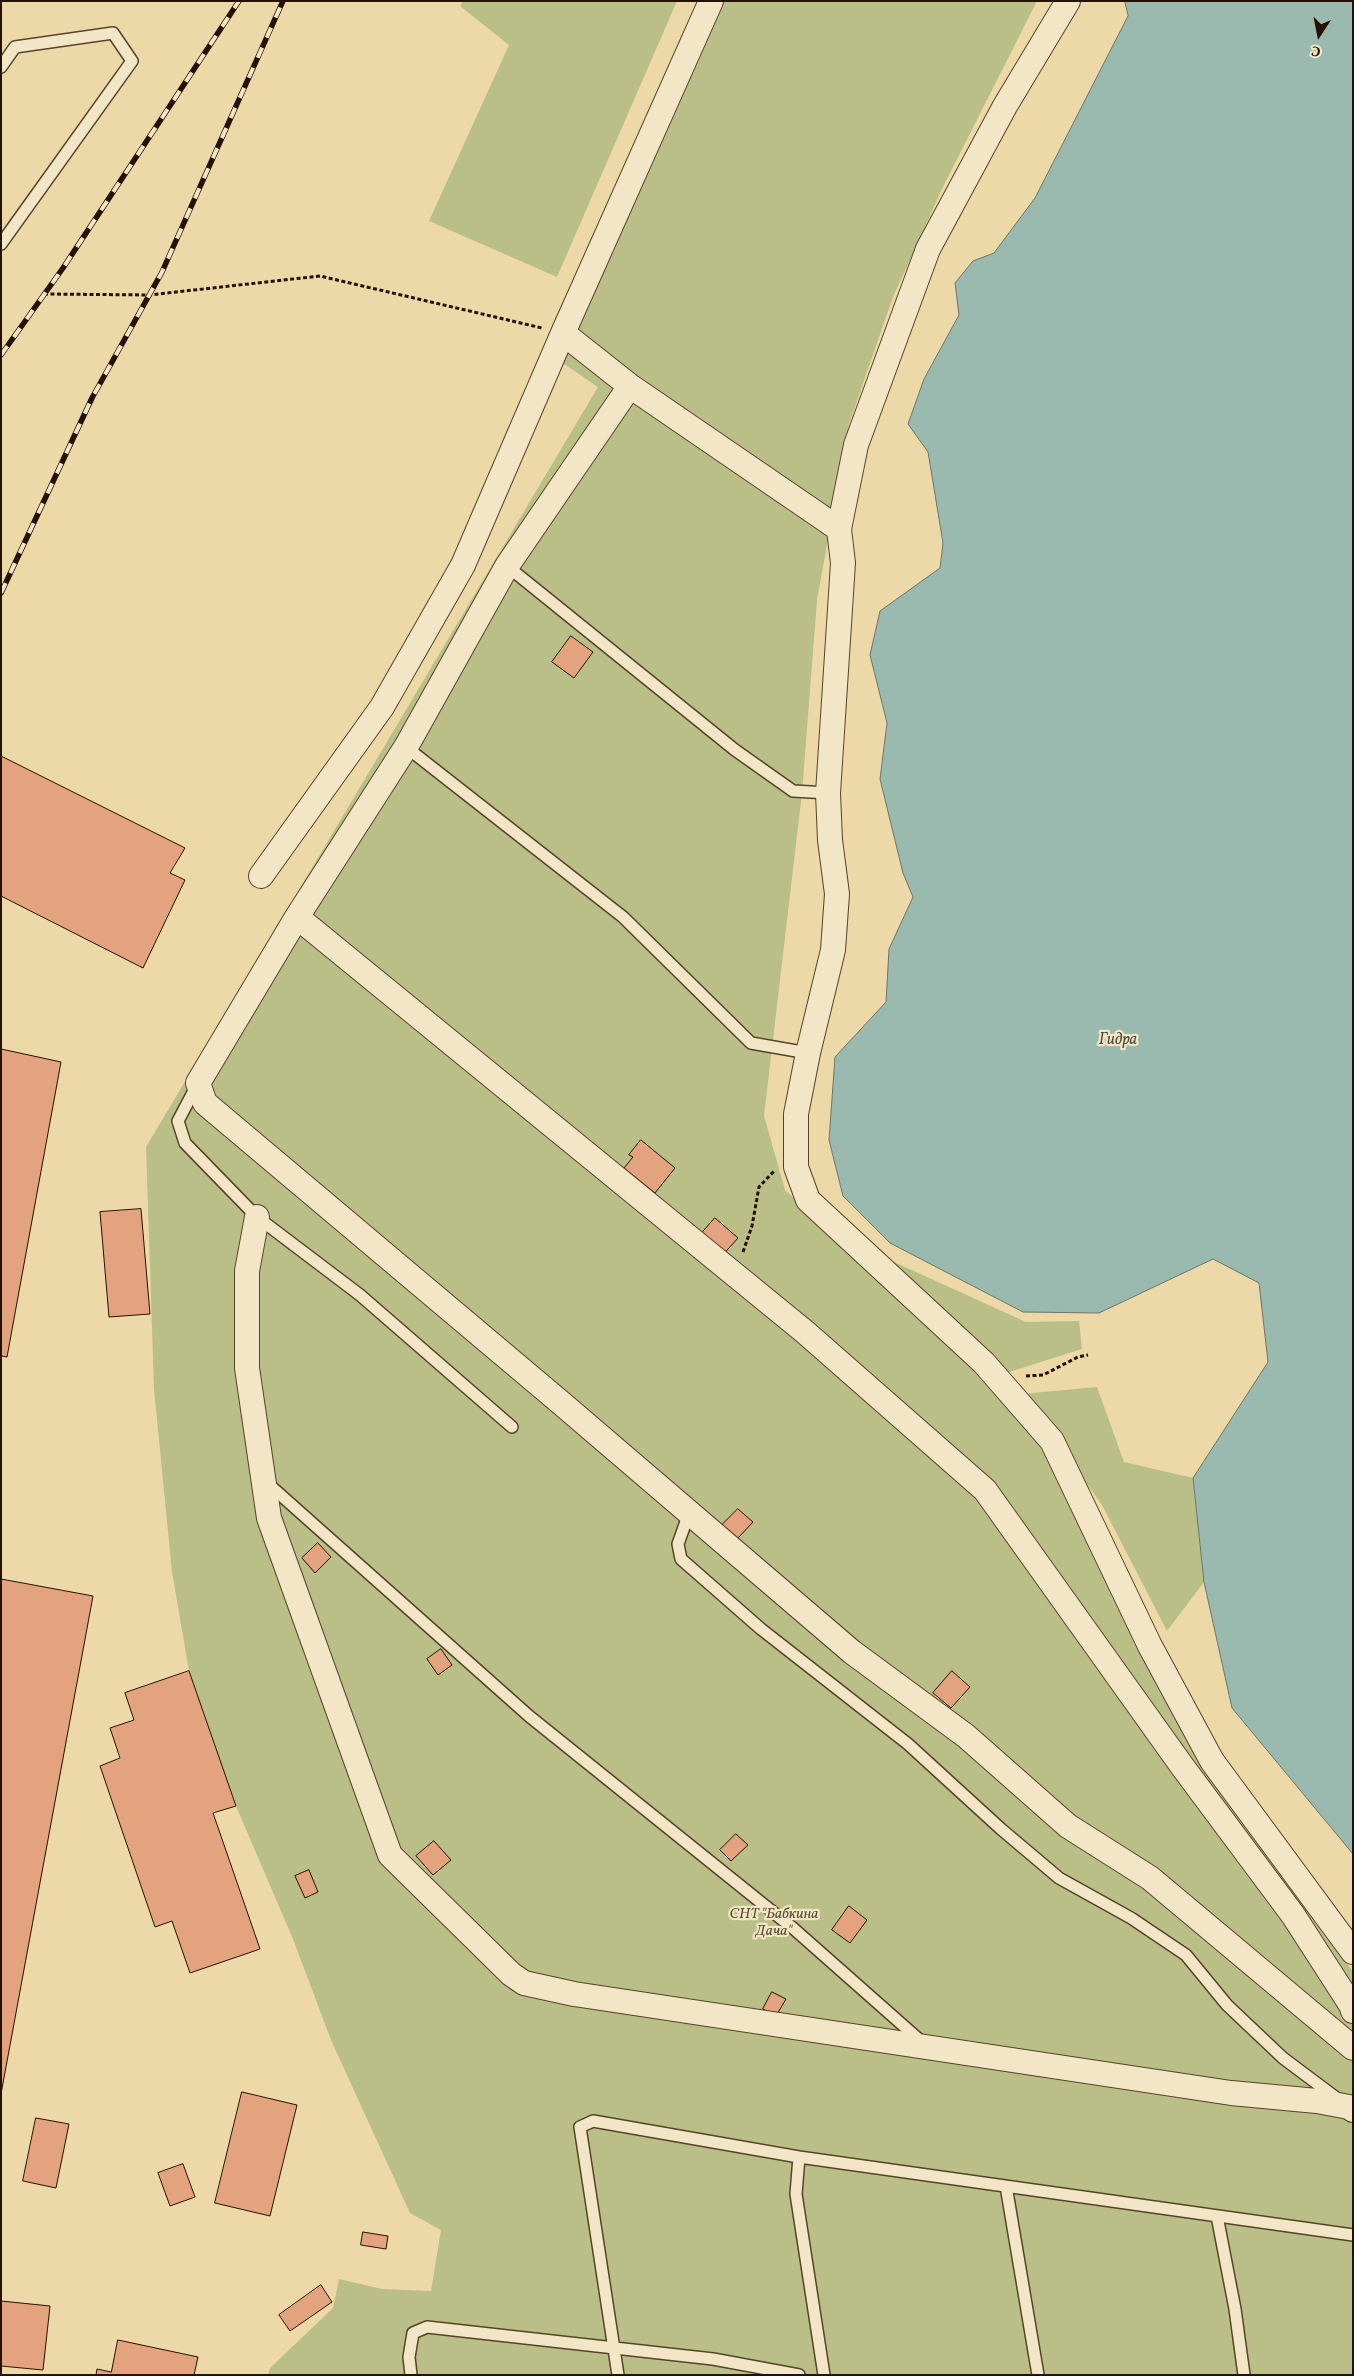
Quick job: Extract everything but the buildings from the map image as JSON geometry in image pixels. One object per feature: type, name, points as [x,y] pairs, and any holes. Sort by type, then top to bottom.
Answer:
[{"type":"street","points":[[261,876],[382,707],[463,565],[563,333],[711,1]]},
{"type":"street","points":[[1068,1],[1005,106],[928,249],[856,445],[839,529],[843,563],[828,793],[830,840],[837,894],[833,950],[808,1053],[796,1114],[796,1167],[808,1200],[984,1363],[1052,1440],[1112,1562],[1150,1646],[1212,1761],[1353,1952]]},
{"type":"street","points":[[563,333],[630,386],[839,529]]},
{"type":"street","points":[[630,386],[507,566],[406,747],[297,917],[198,1083],[205,1103],[560,1402],[852,1652],[966,1736],[1068,1826],[1150,1878],[1353,2048]]},
{"type":"street","points":[[297,917],[805,1332],[985,1490],[1182,1766],[1293,1915],[1353,2011]]},
{"type":"street","points":[[257,1217],[247,1270],[247,1368],[269,1518],[390,1855],[511,1974],[524,1983],[574,1994],[1232,2093],[1317,2101],[1351,2109]]},
{"type":"lane","points":[[1,67],[15,47],[113,33],[132,61],[1,244]]},
{"type":"lane","points":[[507,566],[735,750],[793,791],[828,793]]},
{"type":"lane","points":[[406,747],[623,917],[751,1043],[808,1053]]},
{"type":"lane","points":[[198,1083],[178,1120],[185,1142],[257,1217],[360,1295],[512,1427]]},
{"type":"lane","points":[[264,1479],[529,1716],[794,1929],[928,2047]]},
{"type":"lane","points":[[689,1513],[678,1544],[681,1559],[761,1628],[908,1744],[1001,1829],[1059,1878],[1131,1918],[1186,1955],[1227,2005],[1283,2058],[1351,2109]]},
{"type":"lane","points":[[618,2375],[580,2127],[593,2121],[799,2157],[1353,2235]]},
{"type":"lane","points":[[799,2157],[796,2194],[824,2375]]},
{"type":"lane","points":[[1006,2186],[1038,2375]]},
{"type":"lane","points":[[1217,2216],[1235,2309],[1244,2375]]},
{"type":"lane","points":[[411,2375],[409,2357],[412,2333],[427,2326],[713,2359],[799,2375]]},
{"type":"path","points":[[44,294],[149,295],[320,276],[563,333]]},
{"type":"path","points":[[735,1274],[752,1226],[759,1187],[796,1146]]},
{"type":"path","points":[[998,1379],[1043,1375],[1078,1357],[1088,1355]]},
{"type":"green space","points":[[463,1],[677,1],[557,277],[429,221],[509,45],[460,6]]},
{"type":"green space","name":"СНТ \"Бабкина Дача\"","points":[[722,1],[1037,1],[942,189],[893,297],[849,424],[817,600],[802,793],[764,1116],[785,1190],[993,1384],[1061,1474],[1171,1711],[1353,1972],[1353,2375],[268,2375],[270,2368],[333,2308],[339,2279],[382,2289],[431,2291],[441,2230],[410,2213],[331,2040],[293,1939],[236,1806],[189,1671],[172,1572],[154,1389],[146,1147],[598,387],[561,362]]},
{"type":"green space","points":[[883,1257],[1026,1322],[1079,1321],[1082,1349],[1006,1373]]},
{"type":"green space","points":[[1097,1387],[1124,1462],[1193,1478],[1204,1582],[1167,1631],[1102,1505],[1022,1394]]},
{"type":"water","name":"Гидра","points":[[1125,1],[1353,1],[1353,1854],[1232,1708],[1204,1582],[1193,1478],[1268,1362],[1259,1283],[1213,1259],[1099,1313],[1023,1312],[890,1243],[843,1196],[829,1140],[835,1057],[886,1002],[889,949],[913,897],[903,873],[880,779],[887,723],[870,655],[880,611],[940,568],[943,543],[928,452],[908,424],[924,379],[959,315],[955,283],[973,261],[994,253],[1035,198],[1128,16]]},
{"type":"railway","points":[[1,355],[63,268],[239,1]]},
{"type":"railway","points":[[1,593],[92,398],[162,272],[283,1]]}]
